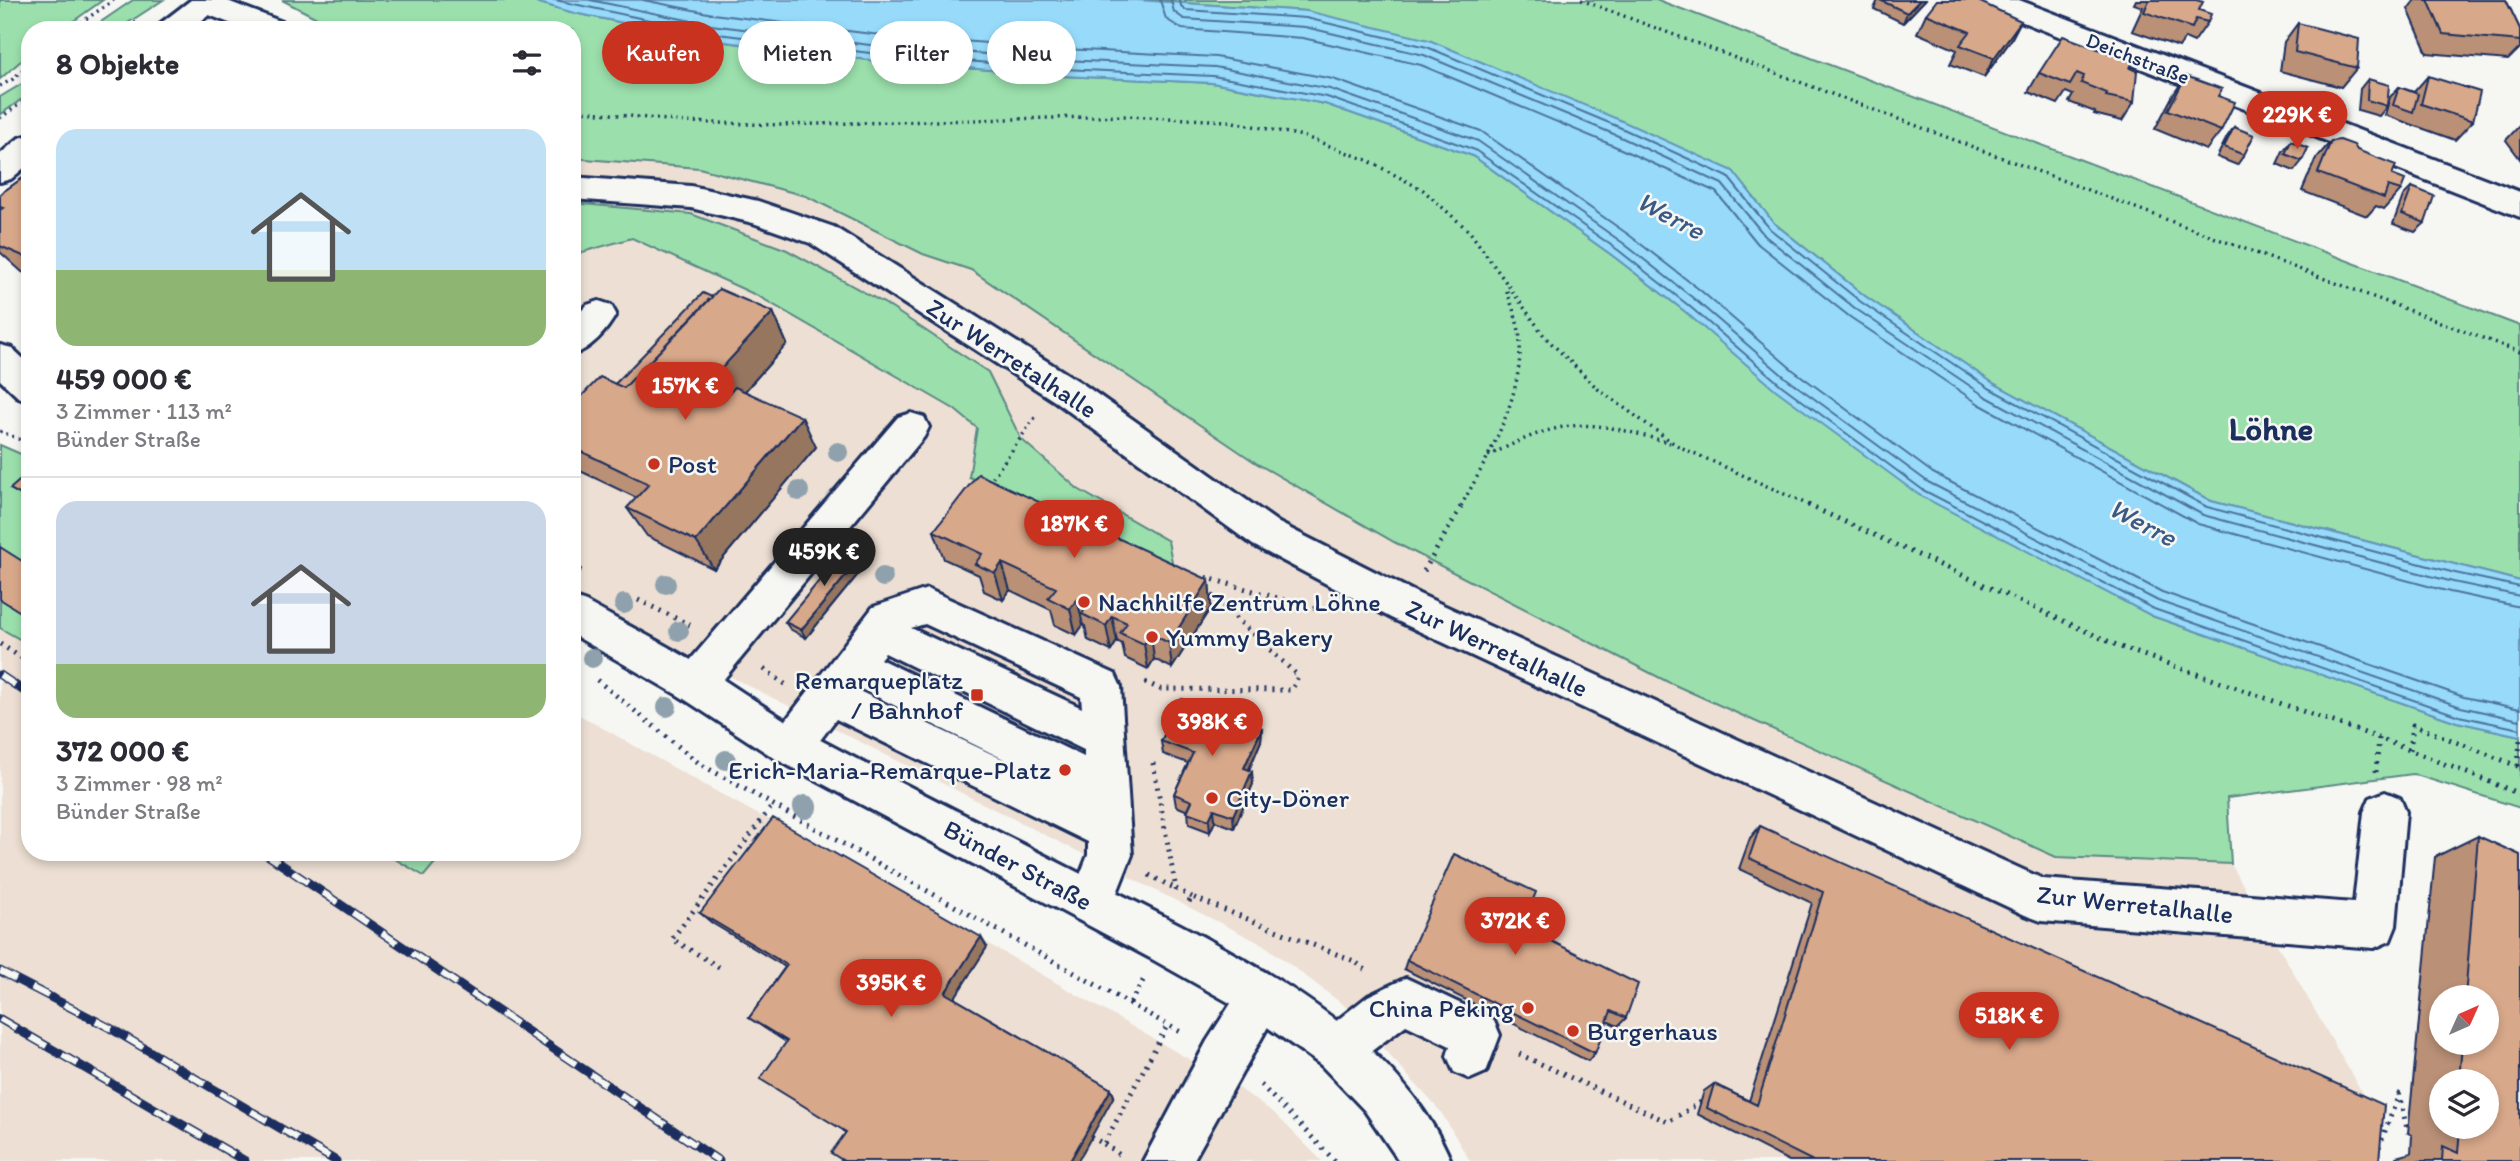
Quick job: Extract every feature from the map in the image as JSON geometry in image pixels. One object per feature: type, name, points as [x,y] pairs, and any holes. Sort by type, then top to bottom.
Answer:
[{"type":"street","name":"Deichstraße","points":[[1992,0],[2520,205]]},
{"type":"street","points":[[181,21],[208,1],[254,21]]},
{"type":"street","points":[[0,139],[21,126]]},
{"type":"street","points":[[0,171],[21,154]]},
{"type":"street","name":"Zur Werretalhalle","points":[[581,189],[691,197],[758,213],[822,235],[1068,392],[1266,534],[1405,606],[2041,900],[2374,926],[2385,812]]},
{"type":"street","points":[[581,333],[599,314]]},
{"type":"street","points":[[0,358],[21,379]]},
{"type":"street","points":[[0,378],[21,385]]},
{"type":"street","points":[[695,684],[911,427]]},
{"type":"street","name":"Bünder Straße","points":[[581,619],[695,684],[791,747],[1166,942],[1262,996],[1337,1049],[1382,1094],[1427,1161]]},
{"type":"street","points":[[791,747],[878,631],[1104,738],[1110,855],[1091,903]]},
{"type":"street","points":[[840,680],[1106,788]]},
{"type":"street","points":[[840,680],[1109,831]]},
{"type":"street","points":[[1167,1161],[1223,1057],[1262,996]]},
{"type":"street","points":[[1337,1049],[1384,1012],[1406,1001],[1474,1046]]},
{"type":"path","points":[[83,21],[114,0]]},
{"type":"path","points":[[1581,0],[2520,352]]},
{"type":"path","points":[[0,86],[21,71]]},
{"type":"path","points":[[0,118],[21,103]]},
{"type":"path","points":[[581,111],[686,122],[780,125],[1127,116],[1228,121],[1303,136],[1367,160],[1423,190],[1470,232],[1545,337],[1598,389],[1676,445]]},
{"type":"path","points":[[1405,606],[1487,456],[1512,396],[1521,344],[1506,286]]},
{"type":"path","points":[[983,491],[1036,416]]},
{"type":"path","points":[[1487,456],[1532,434],[1585,424],[1631,432],[1676,445],[2123,648],[2379,738],[2520,794]]},
{"type":"path","points":[[0,431],[21,440]]},
{"type":"path","points":[[1138,679],[1160,690],[1292,690],[1298,676],[1199,583],[1204,577],[1325,611]]},
{"type":"path","points":[[0,643],[21,657]]},
{"type":"path","points":[[592,675],[700,764],[1168,1024],[1104,1144]]},
{"type":"path","points":[[2410,750],[2413,724],[2519,766],[2520,740]]},
{"type":"path","points":[[2379,738],[2374,792],[2385,812]]},
{"type":"path","points":[[719,967],[672,939],[774,805]]},
{"type":"path","points":[[1474,1046],[1668,1122],[1701,1102]]},
{"type":"path","points":[[2375,1158],[2399,1094],[2408,1133]]},
{"type":"path","points":[[1091,1137],[1128,1161]]},
{"type":"shaded area","points":[[581,159],[699,168],[806,196],[923,254],[971,270],[1115,367],[1394,542],[1668,682],[2056,857],[2231,864],[2369,1105],[2364,1161],[1470,1161],[1441,1112],[1344,1005],[1264,945],[581,602]]},
{"type":"shaded area","points":[[0,628],[21,640],[21,861],[398,861],[424,876],[436,861],[581,861],[581,716],[755,813],[782,825],[1239,1088],[1274,1113],[1322,1161],[0,1161]]},
{"type":"green space","points":[[0,0],[103,0],[74,21],[21,21],[21,61],[0,79]]},
{"type":"green space","points":[[133,0],[163,0],[131,21],[102,21]]},
{"type":"green space","points":[[282,0],[529,0],[614,21],[602,21],[602,84],[724,84],[724,42],[738,44],[738,84],[856,84],[856,58],[870,60],[870,84],[973,84],[973,69],[987,70],[987,84],[1076,84],[1076,77],[1212,83],[1325,104],[1473,156],[1613,256],[1683,310],[2152,616],[2457,722],[2520,736],[2520,808],[2413,774],[2227,798],[2231,864],[2056,857],[1668,682],[1394,542],[1256,463],[971,270],[923,254],[806,196],[699,168],[581,159],[581,21],[323,21]]},
{"type":"green space","points":[[1137,0],[1658,0],[2520,326],[2520,581],[2211,501],[1993,383],[1865,296],[1774,223],[1733,171],[1481,62],[1307,11]]},
{"type":"green space","points":[[21,84],[21,100],[0,115],[0,97]]},
{"type":"green space","points":[[581,204],[691,214],[787,250],[884,303],[988,372],[1021,439],[1078,489],[1168,541],[1173,567],[969,477],[977,428],[954,409],[758,296],[632,238],[581,252]]},
{"type":"green space","points":[[0,445],[21,454],[21,640],[0,628]]},
{"type":"green space","points":[[398,861],[436,861],[424,876]]},
{"type":"water","name":"Werre","points":[[529,0],[1137,0],[1307,11],[1429,40],[1733,171],[1774,223],[1865,296],[1993,383],[2211,501],[2520,581],[2520,736],[2457,722],[2152,616],[1919,495],[1776,390],[1683,310],[1613,256],[1473,156],[1325,104],[1212,83],[1076,77],[1076,21],[987,21],[987,70],[973,69],[973,21],[870,21],[870,60],[856,58],[856,21],[738,21],[738,44],[724,42],[724,21],[614,21]]},
{"type":"building","points":[[1880,0],[1920,0],[1907,13]]},
{"type":"building","points":[[1937,0],[1976,0],[2021,21],[1994,58],[1960,45],[1970,32],[1926,14]]},
{"type":"building","points":[[2149,0],[2196,0],[2203,2],[2199,10],[2211,14],[2208,22],[2196,19],[2192,28],[2144,12]]},
{"type":"building","points":[[2428,0],[2506,0],[2520,29],[2520,41],[2443,34]]},
{"type":"building","points":[[2298,23],[2359,39],[2357,68],[2295,52]]},
{"type":"building","points":[[2063,36],[2133,62],[2130,68],[2137,71],[2134,102],[2106,96],[2107,93],[2081,83],[2084,76],[2077,73],[2070,85],[2039,73]]},
{"type":"building","points":[[2186,76],[2222,89],[2218,96],[2235,102],[2221,131],[2168,110]]},
{"type":"building","points":[[2428,76],[2480,92],[2473,121],[2421,104]]},
{"type":"building","points":[[2368,79],[2389,85],[2387,106],[2367,100]]},
{"type":"building","points":[[2399,87],[2418,94],[2413,112],[2393,105]]},
{"type":"building","points":[[2234,127],[2254,135],[2244,155],[2224,147]]},
{"type":"building","points":[[2340,140],[2354,145],[2357,150],[2396,165],[2392,175],[2405,180],[2401,190],[2388,186],[2384,198],[2318,173],[2331,141]]},
{"type":"building","points":[[2291,141],[2308,148],[2302,161],[2285,154]]},
{"type":"building","points":[[21,179],[21,255],[0,246],[0,210],[3,208],[0,207],[0,194]]},
{"type":"building","points":[[2412,187],[2434,196],[2425,223],[2402,214]]},
{"type":"building","points":[[719,289],[773,312],[700,392],[722,401],[735,387],[802,417],[696,541],[627,508],[649,484],[581,451],[581,397],[600,377],[624,388]]},
{"type":"building","points":[[703,293],[712,297],[624,388],[615,384]]},
{"type":"building","points":[[978,474],[1209,580],[1169,643],[1151,634],[1144,644],[1120,633],[1127,623],[1112,616],[1106,626],[1082,614],[1089,604],[1077,599],[1070,609],[1048,598],[1056,588],[1002,563],[995,573],[975,564],[982,554],[934,531]]},
{"type":"building","points":[[21,479],[21,495],[10,489]]},
{"type":"building","points":[[848,546],[864,554],[801,630],[785,622]]},
{"type":"building","points":[[0,547],[21,560],[21,612],[0,599]]},
{"type":"building","points":[[1182,699],[1262,728],[1244,768],[1252,771],[1233,816],[1214,809],[1209,820],[1187,812],[1192,801],[1174,794],[1193,753],[1161,741]]},
{"type":"building","points":[[773,818],[981,937],[945,993],[1111,1089],[1070,1161],[844,1161],[831,1153],[846,1132],[760,1079],[787,1041],[749,1018],[787,965],[700,913]]},
{"type":"building","points":[[1760,826],[2384,1105],[2379,1161],[1813,1161],[1707,1108],[1714,1084],[1757,1105],[1823,892],[1749,858]]},
{"type":"building","points":[[2478,836],[2520,855],[2520,1161],[2442,1161],[2443,1146],[2458,1153],[2459,1139],[2499,1139],[2499,1069],[2460,1069],[2461,1055],[2499,1055],[2499,985],[2466,985]]},
{"type":"building","points":[[1454,854],[1536,892],[1522,927],[1541,932],[1553,942],[1638,984],[1626,1018],[1611,1011],[1595,1053],[1407,960]]},
{"type":"railway","points":[[0,675],[21,689]]},
{"type":"railway","points":[[276,861],[719,1161]]},
{"type":"railway","points":[[0,971],[110,1028],[336,1161]]},
{"type":"railway","points":[[0,1019],[245,1161]]},
{"type":"place","name":"Post","points":[[654,464]]},
{"type":"place","name":"Nachhilfe Zentrum Löhne","points":[[1084,602]]},
{"type":"place","name":"Yummy Bakery","points":[[1152,637]]},
{"type":"place","name":"Remarqueplatz / Bahnhof","points":[[977,695]]},
{"type":"place","name":"Erich-Maria-Remarque-Platz","points":[[1065,770]]},
{"type":"place","name":"City-Döner","points":[[1212,798]]},
{"type":"place","name":"China Peking","points":[[1528,1008]]},
{"type":"place","name":"Burgerhaus","points":[[1573,1031]]},
{"type":"district","name":"Löhne","points":[[2271,428]]}]
